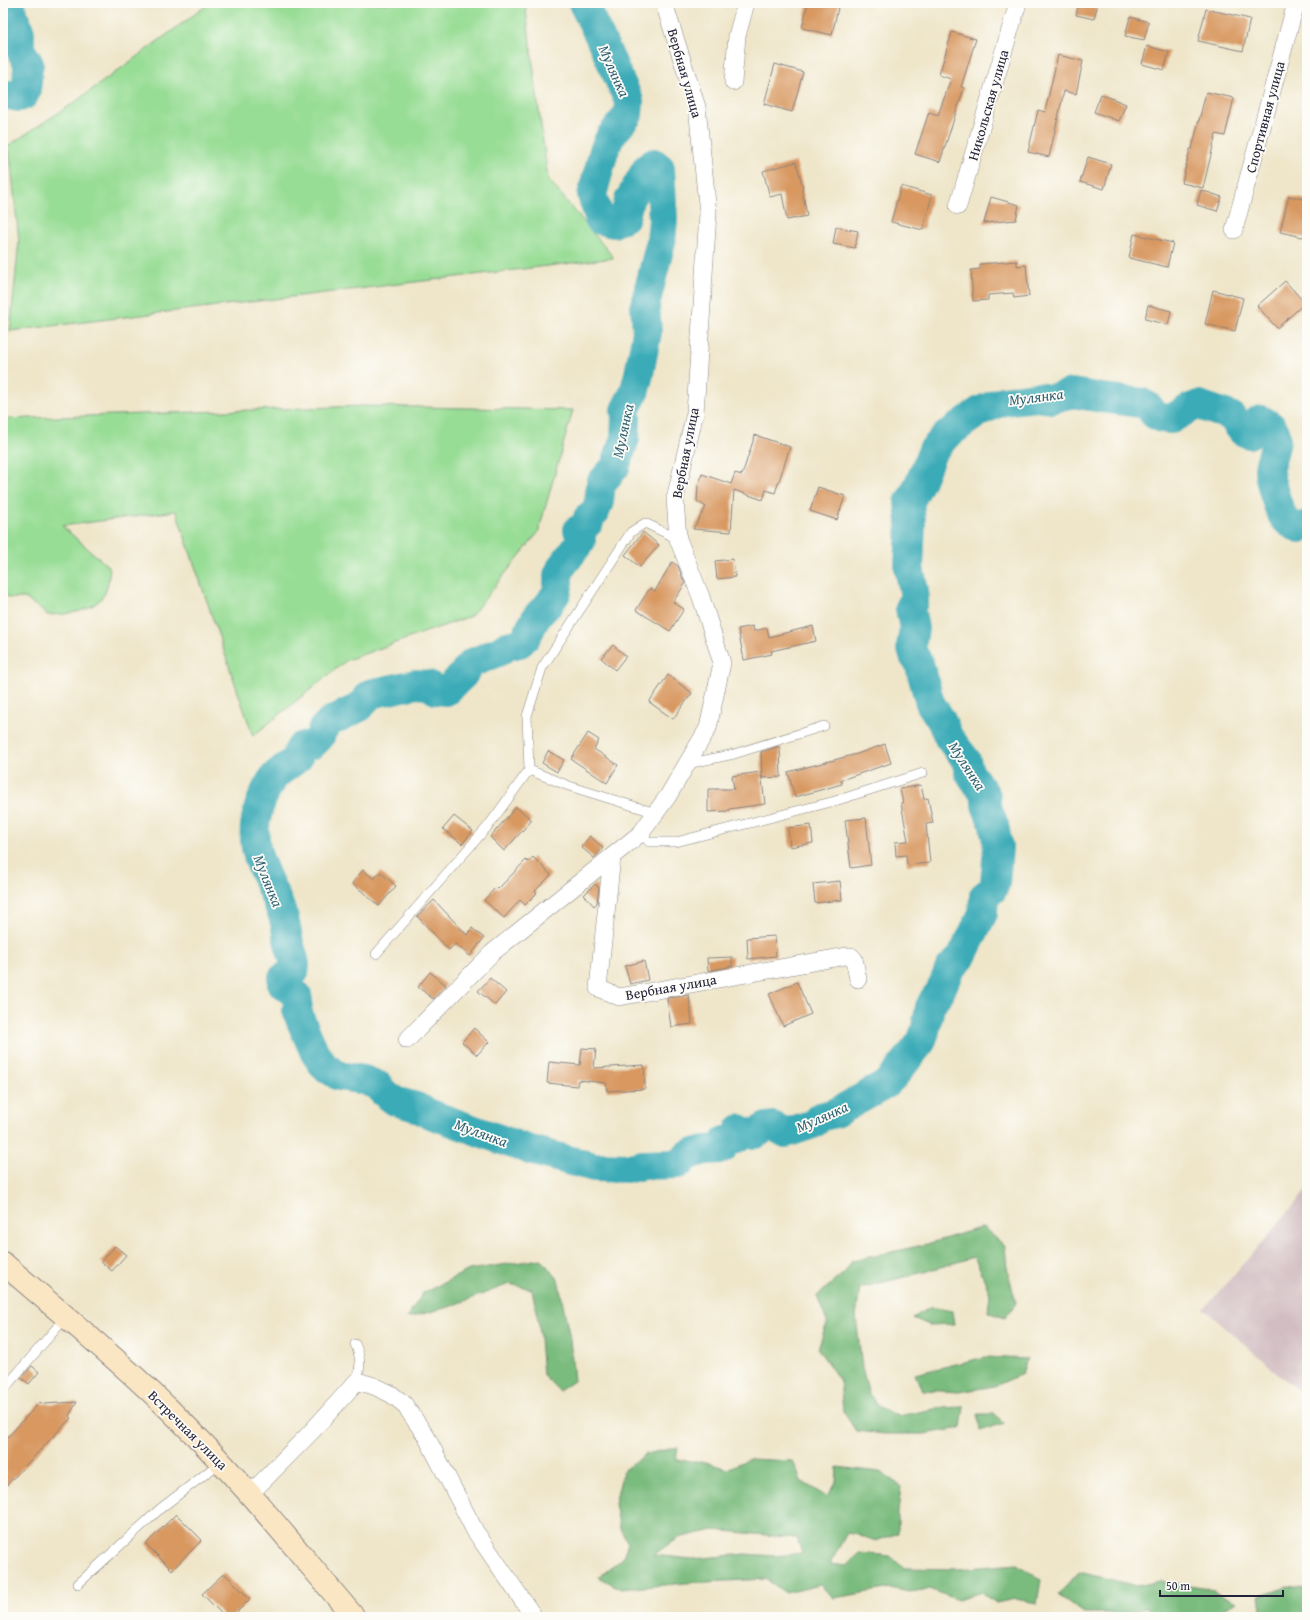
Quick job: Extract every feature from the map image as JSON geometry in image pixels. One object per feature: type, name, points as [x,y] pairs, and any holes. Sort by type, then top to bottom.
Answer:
[{"type":"main road","name":"Встречная улица","points":[[3,1263],[105,1350],[183,1423],[250,1494],[354,1617]]},
{"type":"street","name":"Вербная улица","points":[[407,1040],[492,953],[641,833],[668,796],[708,728],[722,663],[701,597],[678,539],[675,499],[695,413],[708,213],[697,107],[664,3]]},
{"type":"street","points":[[733,82],[737,36],[746,3]]},
{"type":"street","name":"Никольская улица","points":[[958,206],[1018,3]]},
{"type":"street","name":"Спортивная улица","points":[[1234,230],[1296,3]]},
{"type":"street","name":"Вербная улица","points":[[612,857],[598,988],[619,996],[846,956],[851,956],[854,959],[858,979]]},
{"type":"street","points":[[250,1494],[313,1430],[356,1381],[374,1386],[385,1391],[404,1404],[426,1436],[475,1531],[534,1617]]},
{"type":"lane","points":[[376,954],[489,826],[529,770],[527,716],[542,668],[631,532],[645,523],[678,539]]},
{"type":"lane","points":[[687,764],[734,754],[824,726]]},
{"type":"lane","points":[[529,770],[569,786],[656,813]]},
{"type":"lane","points":[[641,833],[649,842],[676,842],[835,801],[923,773]]},
{"type":"lane","points":[[3,1390],[66,1317]]},
{"type":"lane","points":[[355,1344],[360,1357],[361,1366],[356,1381]]},
{"type":"lane","points":[[78,1584],[161,1508],[220,1462]]},
{"type":"shaded area","points":[[1307,1190],[1307,1399],[1204,1309]]},
{"type":"green space","points":[[210,3],[525,3],[548,179],[614,258],[10,331],[19,241],[9,145],[75,102]]},
{"type":"green space","points":[[363,406],[573,410],[538,533],[471,616],[347,660],[253,736],[176,511],[62,526],[110,568],[105,593],[94,605],[72,613],[48,615],[25,598],[9,598],[3,594],[3,419]]},
{"type":"green space","points":[[983,1227],[1005,1246],[1007,1268],[1016,1303],[1005,1318],[988,1312],[990,1294],[974,1257],[924,1272],[860,1288],[856,1316],[862,1368],[869,1394],[881,1408],[898,1416],[939,1408],[964,1407],[961,1428],[924,1434],[885,1434],[856,1431],[843,1411],[840,1381],[818,1349],[827,1322],[817,1296],[845,1272],[852,1261],[927,1244]]},
{"type":"green space","points":[[541,1259],[558,1279],[570,1339],[574,1381],[559,1391],[543,1375],[539,1326],[532,1289],[509,1284],[449,1307],[407,1318],[423,1293],[469,1270]]},
{"type":"green space","points":[[931,1307],[952,1311],[954,1324],[929,1325],[913,1318]]},
{"type":"green space","points":[[985,1357],[1027,1359],[1022,1374],[995,1386],[959,1392],[922,1390],[915,1374]]},
{"type":"green space","points":[[978,1414],[994,1414],[1004,1423],[980,1431]]},
{"type":"green space","points":[[678,1447],[676,1460],[706,1462],[727,1469],[749,1459],[793,1461],[801,1481],[827,1497],[836,1482],[837,1467],[880,1472],[901,1486],[898,1512],[898,1533],[876,1541],[847,1533],[830,1564],[846,1566],[860,1553],[890,1556],[904,1568],[958,1569],[1017,1564],[1041,1580],[1037,1603],[1015,1599],[996,1603],[981,1592],[958,1600],[930,1589],[909,1592],[891,1588],[834,1598],[820,1585],[786,1593],[766,1579],[685,1583],[621,1589],[599,1577],[622,1559],[628,1543],[620,1529],[615,1504],[623,1471],[646,1454]],"holes":[[[714,1530],[797,1538],[802,1553],[775,1556],[745,1554],[692,1559],[653,1555],[678,1538]]]},
{"type":"green space","points":[[1079,1572],[1137,1586],[1160,1581],[1214,1590],[1235,1602],[1213,1616],[1191,1614],[1157,1617],[1148,1607],[1123,1613],[1084,1613],[1058,1595]]},
{"type":"green space","points":[[1288,1586],[1307,1589],[1307,1617],[1264,1617],[1262,1614],[1259,1596]]},
{"type":"building","points":[[808,3],[839,3],[832,35],[802,28]]},
{"type":"building","points":[[1079,3],[1098,3],[1094,19],[1076,15]]},
{"type":"building","points":[[1206,9],[1250,19],[1243,51],[1198,41]]},
{"type":"building","points":[[1130,17],[1149,22],[1144,40],[1125,36]]},
{"type":"building","points":[[952,32],[976,39],[961,87],[964,88],[940,162],[915,154],[929,112],[938,115],[951,79],[939,75]]},
{"type":"building","points":[[1147,46],[1169,52],[1164,70],[1142,64]]},
{"type":"building","points":[[1058,55],[1083,61],[1076,94],[1064,91],[1049,157],[1028,152],[1038,110],[1045,112]]},
{"type":"building","points":[[775,64],[803,72],[792,112],[764,104]]},
{"type":"building","points":[[1206,92],[1234,98],[1225,136],[1216,134],[1203,188],[1182,183]]},
{"type":"building","points":[[1101,94],[1126,104],[1119,121],[1094,112]]},
{"type":"building","points":[[1088,157],[1111,164],[1104,189],[1080,182]]},
{"type":"building","points":[[796,162],[803,188],[807,216],[787,220],[782,194],[770,197],[763,171]]},
{"type":"building","points":[[901,186],[932,195],[923,230],[891,222]]},
{"type":"building","points":[[1201,190],[1222,197],[1217,211],[1197,205]]},
{"type":"building","points":[[1289,196],[1307,200],[1307,238],[1280,232]]},
{"type":"building","points":[[991,197],[1019,205],[1016,220],[984,223]]},
{"type":"building","points":[[836,227],[858,231],[855,248],[833,244]]},
{"type":"building","points":[[1134,234],[1173,243],[1167,267],[1129,258]]},
{"type":"building","points":[[1017,261],[1017,266],[1026,265],[1029,296],[1014,298],[1013,293],[988,295],[988,300],[973,301],[971,270],[980,269],[980,264]]},
{"type":"building","points":[[1285,281],[1305,303],[1277,328],[1257,306]]},
{"type":"building","points":[[1213,290],[1243,298],[1235,331],[1205,324]]},
{"type":"building","points":[[1148,305],[1171,311],[1168,325],[1145,319]]},
{"type":"building","points":[[755,435],[790,447],[775,493],[766,490],[763,500],[734,490],[731,532],[693,529],[706,507],[697,501],[698,486],[702,474],[731,484],[735,473],[742,475]]},
{"type":"building","points":[[818,487],[845,496],[837,520],[810,511]]},
{"type":"building","points":[[643,532],[659,545],[640,567],[625,555]]},
{"type":"building","points":[[733,559],[735,577],[717,579],[715,561]]},
{"type":"building","points":[[672,562],[678,566],[685,584],[673,602],[684,609],[670,631],[636,610],[650,588],[655,591]]},
{"type":"building","points":[[753,626],[754,631],[767,628],[769,637],[813,626],[816,641],[771,651],[772,654],[744,660],[738,629]]},
{"type":"building","points":[[613,645],[626,656],[615,670],[601,658]]},
{"type":"building","points":[[668,675],[692,693],[673,719],[649,702]]},
{"type":"building","points":[[588,733],[599,740],[594,749],[618,765],[607,783],[571,759]]},
{"type":"building","points":[[885,744],[891,763],[841,780],[842,784],[795,797],[788,772],[857,754]]},
{"type":"building","points":[[780,747],[781,777],[762,778],[761,752]]},
{"type":"building","points":[[548,751],[564,760],[557,772],[542,763]]},
{"type":"building","points":[[761,772],[765,804],[729,809],[729,811],[708,812],[708,789],[734,789],[732,776]]},
{"type":"building","points":[[921,785],[924,799],[928,798],[933,823],[926,824],[930,863],[907,865],[906,855],[896,856],[895,842],[908,841],[900,789]]},
{"type":"building","points":[[516,807],[532,820],[504,851],[490,837]]},
{"type":"building","points":[[454,816],[473,831],[462,844],[443,829]]},
{"type":"building","points":[[866,818],[871,865],[851,868],[845,820]]},
{"type":"building","points":[[811,825],[813,843],[790,847],[788,828]]},
{"type":"building","points":[[590,836],[603,848],[594,858],[581,847]]},
{"type":"building","points":[[533,857],[551,875],[535,891],[537,893],[525,905],[520,900],[504,918],[484,900],[496,887],[498,889],[526,860],[528,862]]},
{"type":"building","points":[[363,870],[374,879],[380,872],[396,886],[379,906],[352,883]]},
{"type":"building","points":[[840,881],[842,900],[815,903],[813,884]]},
{"type":"building","points":[[595,884],[599,888],[597,903],[594,906],[584,895]]},
{"type":"building","points":[[434,900],[467,935],[472,928],[484,938],[470,956],[455,944],[449,950],[417,916]]},
{"type":"building","points":[[775,936],[776,956],[748,959],[747,938]]},
{"type":"building","points":[[732,957],[732,966],[708,971],[707,958]]},
{"type":"building","points":[[644,961],[648,980],[630,984],[625,966]]},
{"type":"building","points":[[430,972],[446,985],[433,999],[418,987]]},
{"type":"building","points":[[490,978],[506,992],[495,1005],[478,991]]},
{"type":"building","points":[[797,982],[811,1014],[783,1026],[769,994]]},
{"type":"building","points":[[689,995],[692,1024],[671,1027],[667,998]]},
{"type":"building","points":[[474,1028],[489,1042],[477,1055],[462,1042]]},
{"type":"building","points":[[582,1048],[596,1049],[594,1068],[644,1065],[645,1089],[607,1091],[606,1083],[578,1080],[577,1086],[547,1083],[549,1062],[580,1065]]},
{"type":"building","points":[[115,1246],[126,1255],[112,1271],[101,1262]]},
{"type":"building","points":[[32,1366],[39,1372],[29,1384],[21,1378]]},
{"type":"building","points":[[40,1402],[43,1404],[77,1402],[69,1416],[71,1418],[3,1489],[3,1442]]},
{"type":"building","points":[[176,1514],[202,1540],[172,1570],[146,1544]]},
{"type":"building","points":[[224,1573],[250,1599],[232,1617],[225,1617],[202,1594]]},
{"type":"waterway","name":"Мулянка","points":[[3,94],[19,97],[24,95],[29,64],[20,49],[20,33],[9,3]]},
{"type":"waterway","name":"Мулянка","points":[[583,3],[629,101],[628,115],[610,137],[604,151],[592,195],[600,220],[613,223],[625,217],[629,200],[647,168],[654,163],[660,168],[663,219],[661,241],[645,305],[647,332],[639,374],[634,393],[625,410],[625,438],[615,467],[601,483],[599,502],[595,512],[588,518],[589,522],[578,530],[581,535],[581,541],[562,566],[558,575],[557,592],[549,604],[537,616],[526,637],[520,643],[507,646],[500,651],[472,663],[463,675],[446,691],[436,690],[428,685],[416,684],[370,694],[360,707],[331,721],[323,728],[320,737],[313,744],[301,747],[298,752],[298,758],[277,774],[265,791],[255,823],[257,852],[284,919],[295,968],[294,972],[283,978],[282,984],[297,995],[297,1010],[300,1019],[315,1053],[324,1066],[339,1076],[364,1080],[379,1086],[383,1092],[395,1101],[416,1107],[430,1114],[530,1150],[594,1167],[630,1168],[642,1165],[678,1164],[688,1155],[705,1150],[722,1149],[725,1141],[737,1139],[740,1129],[749,1134],[756,1134],[766,1127],[773,1126],[786,1133],[813,1124],[820,1117],[835,1113],[885,1085],[895,1075],[921,1042],[930,1007],[940,992],[950,968],[961,958],[983,913],[984,896],[992,890],[995,884],[998,847],[994,825],[986,805],[986,796],[969,772],[966,760],[949,738],[941,720],[930,703],[919,663],[914,656],[911,646],[914,629],[910,608],[914,600],[914,591],[909,568],[911,522],[909,503],[920,482],[933,450],[947,435],[980,411],[1003,401],[1037,397],[1051,399],[1072,393],[1142,403],[1149,407],[1154,414],[1162,418],[1171,419],[1190,408],[1199,405],[1231,416],[1242,431],[1249,434],[1254,430],[1256,422],[1261,420],[1271,426],[1275,431],[1276,441],[1269,472],[1277,501],[1282,514],[1287,521],[1300,528],[1307,525]]}]
